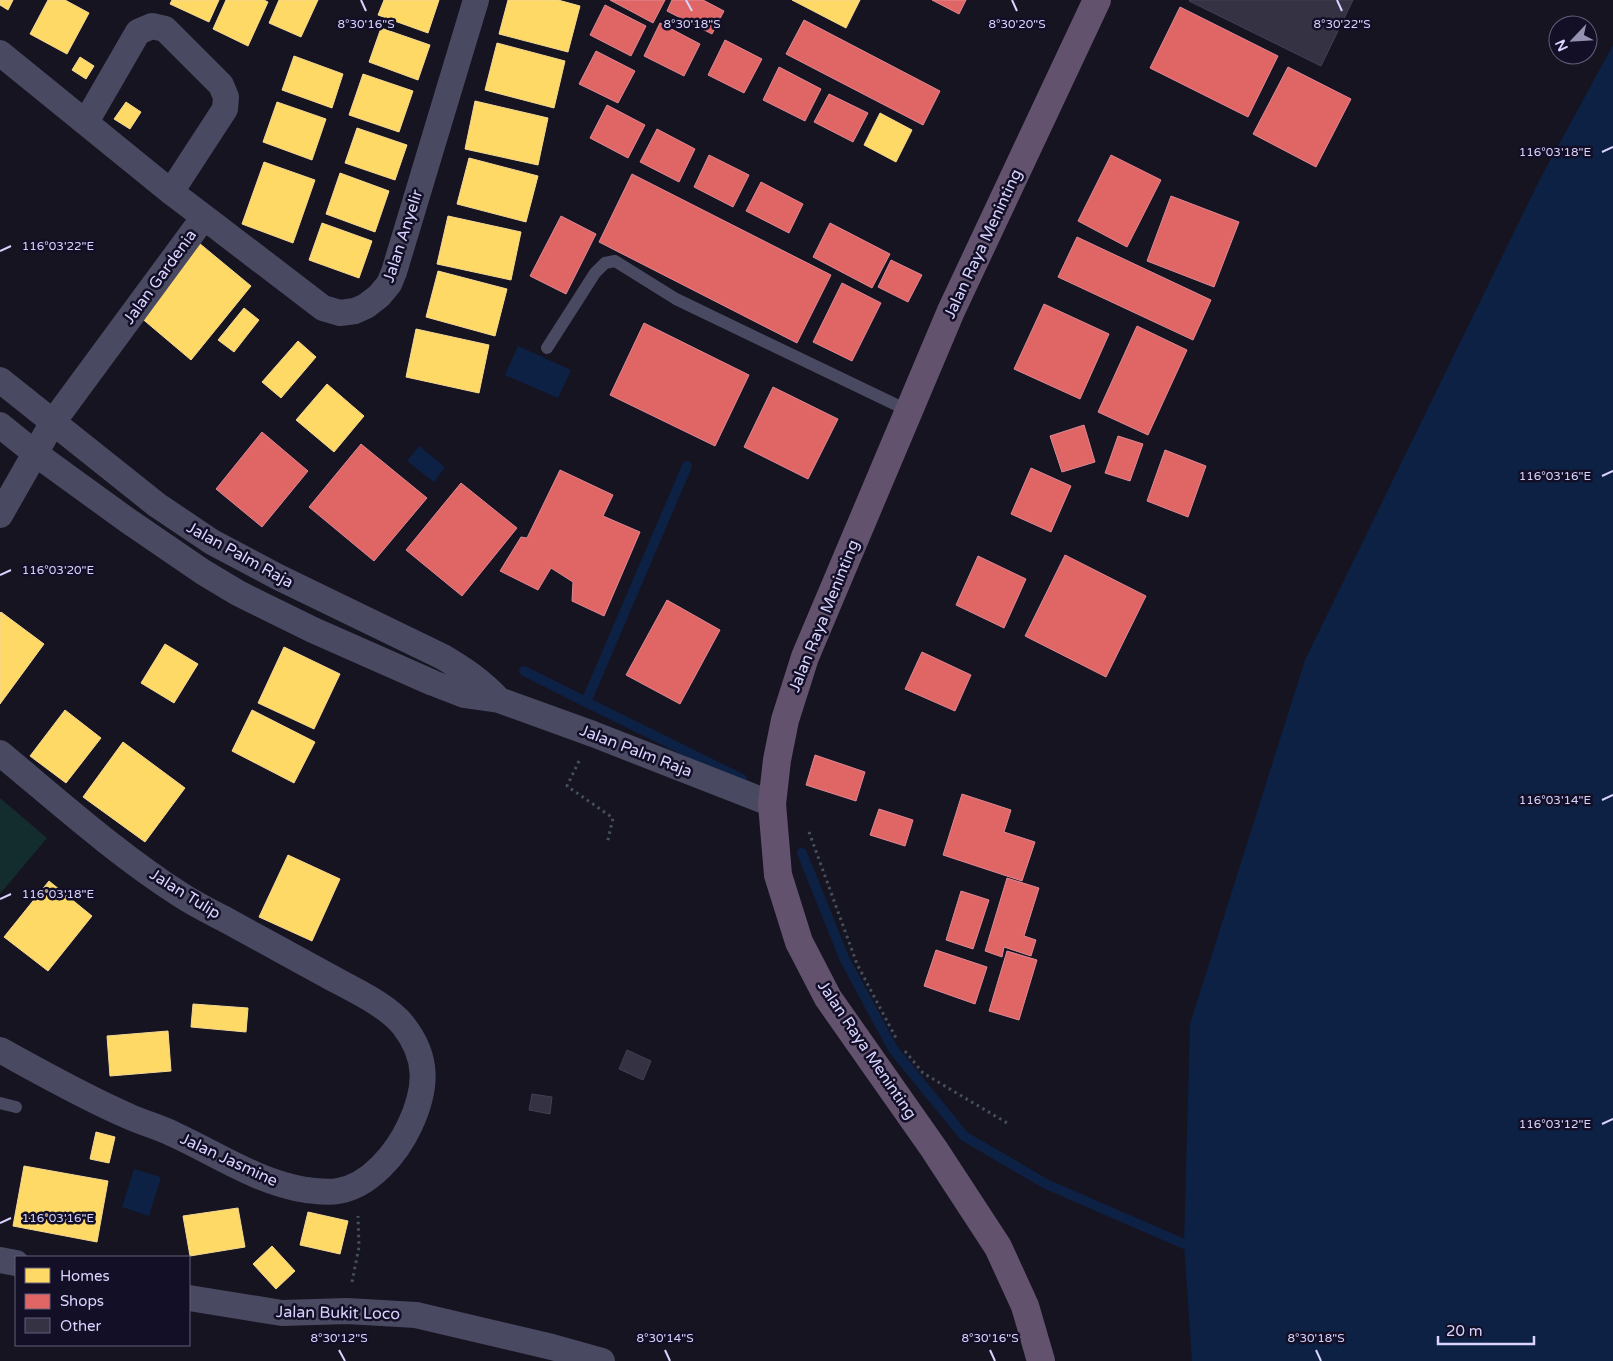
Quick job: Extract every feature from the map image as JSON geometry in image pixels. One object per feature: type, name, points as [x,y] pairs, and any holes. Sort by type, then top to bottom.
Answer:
[{"type":"highway","name":"Jalan Raya Meninting","points":[[1041,1361],[1025,1306],[998,1247],[934,1149],[828,998],[799,942],[778,876],[772,804],[777,760],[785,720],[805,656],[951,312],[1097,0]]},
{"type":"street","name":"Jalan Anyelir","points":[[204,217],[323,308],[340,313],[355,311],[379,296],[389,284],[394,272],[476,0]]},
{"type":"street","points":[[86,122],[138,32],[152,26],[166,29],[221,85],[226,97],[225,109],[171,192]]},
{"type":"street","name":"Jalan Gardenia","points":[[0,53],[204,217],[53,422],[36,454]]},
{"type":"street","name":"Jalan Palm Raja","points":[[0,380],[157,505],[212,542],[286,581],[443,657],[469,672],[499,700]]},
{"type":"street","name":"Jalan Palm Raja","points":[[0,425],[36,454],[202,572],[238,593],[313,630],[433,684],[464,695],[499,700],[593,734],[772,804]]},
{"type":"street","points":[[0,515],[36,454]]},
{"type":"street","name":"Jalan Tulip","points":[[0,753],[112,845],[182,896],[350,987],[388,1010]]},
{"type":"street","name":"Jalan Jasmine","points":[[0,1050],[50,1078],[128,1116],[172,1133],[267,1180],[296,1188],[338,1192],[357,1186],[377,1170],[388,1158],[410,1124],[423,1088],[423,1072],[419,1053],[412,1037],[401,1022],[388,1010]]},
{"type":"street","points":[[0,1260],[15,1263]]},
{"type":"street","name":"Jalan Bukit Loco","points":[[190,1298],[282,1313],[347,1311],[416,1315],[552,1347],[602,1361]]},
{"type":"lane","points":[[547,348],[599,268],[606,263],[615,261],[676,299],[909,411]]},
{"type":"lane","points":[[0,1103],[16,1107]]},
{"type":"path","points":[[593,734],[566,786],[613,818],[607,844]]},
{"type":"path","points":[[809,832],[857,964],[898,1043]]},
{"type":"path","points":[[904,1050],[923,1073],[1007,1123]]},
{"type":"path","points":[[347,1311],[358,1247],[357,1186]]},
{"type":"green space","points":[[0,798],[47,838],[0,894]]},
{"type":"water","points":[[1613,45],[1613,1361],[1192,1361],[1184,1244],[1190,1024],[1305,660],[1539,181]]},
{"type":"water","points":[[518,346],[571,370],[558,398],[505,375]]},
{"type":"water","points":[[419,446],[445,467],[434,482],[407,461]]},
{"type":"water","points":[[134,1169],[161,1177],[149,1216],[122,1207]]},
{"type":"building: Homes","points":[[0,0],[13,0],[8,10],[0,5]]},
{"type":"building: Homes","points":[[48,0],[65,0],[89,13],[67,54],[30,34]]},
{"type":"building: Homes","points":[[172,0],[219,0],[209,22],[170,4]]},
{"type":"building: Homes","points":[[226,0],[264,0],[268,2],[248,46],[213,29]]},
{"type":"building: Homes","points":[[279,0],[318,0],[301,37],[269,23]]},
{"type":"building: Homes","points":[[384,0],[439,0],[428,33],[378,15]]},
{"type":"building: Homes","points":[[508,0],[558,0],[580,6],[568,52],[499,34]]},
{"type":"building: Homes","points":[[792,0],[860,0],[846,28]]},
{"type":"building: Homes","points":[[381,28],[430,45],[418,80],[369,62]]},
{"type":"building: Homes","points":[[497,43],[565,61],[554,108],[485,90]]},
{"type":"building: Homes","points":[[294,56],[343,74],[332,108],[282,90]]},
{"type":"building: Homes","points":[[80,57],[94,66],[86,79],[72,70]]},
{"type":"building: Homes","points":[[363,74],[413,91],[399,132],[349,115]]},
{"type":"building: Homes","points":[[475,101],[548,118],[538,165],[465,149]]},
{"type":"building: Homes","points":[[126,102],[141,112],[130,129],[114,119]]},
{"type":"building: Homes","points":[[277,102],[326,119],[312,160],[263,142]]},
{"type":"building: Homes","points":[[880,113],[912,130],[896,162],[864,145]]},
{"type":"building: Homes","points":[[357,128],[407,145],[395,180],[345,163]]},
{"type":"building: Homes","points":[[469,158],[538,176],[526,222],[457,204]]},
{"type":"building: Homes","points":[[264,162],[315,180],[293,243],[242,224]]},
{"type":"building: Homes","points":[[340,173],[389,191],[375,232],[326,214]]},
{"type":"building: Homes","points":[[448,216],[521,232],[511,280],[437,264]]},
{"type":"building: Homes","points":[[322,223],[372,241],[359,278],[309,260]]},
{"type":"building: Homes","points":[[199,243],[251,286],[191,360],[139,316]]},
{"type":"building: Homes","points":[[438,271],[507,289],[495,336],[426,317]]},
{"type":"building: Homes","points":[[244,308],[259,320],[234,352],[218,340]]},
{"type":"building: Homes","points":[[416,329],[489,345],[479,393],[406,377]]},
{"type":"building: Homes","points":[[298,341],[316,357],[281,398],[262,382]]},
{"type":"building: Homes","points":[[327,384],[364,416],[334,452],[296,420]]},
{"type":"building: Homes","points":[[0,613],[44,644],[0,704]]},
{"type":"building: Homes","points":[[165,644],[198,664],[174,703],[141,683]]},
{"type":"building: Homes","points":[[284,647],[340,674],[314,729],[258,703]]},
{"type":"building: Homes","points":[[65,710],[101,738],[66,783],[30,756]]},
{"type":"building: Homes","points":[[252,710],[315,742],[294,783],[232,751]]},
{"type":"building: Homes","points":[[123,742],[185,788],[145,842],[83,797]]},
{"type":"building: Homes","points":[[288,855],[340,879],[312,941],[259,917]]},
{"type":"building: Homes","points":[[49,881],[92,916],[48,971],[4,937]]},
{"type":"building: Homes","points":[[193,1004],[248,1008],[246,1032],[191,1027]]},
{"type":"building: Homes","points":[[168,1031],[171,1071],[110,1076],[107,1036]]},
{"type":"building: Homes","points":[[96,1132],[115,1137],[109,1163],[90,1159]]},
{"type":"building: Homes","points":[[24,1166],[108,1181],[97,1242],[13,1226]]},
{"type":"building: Homes","points":[[238,1208],[245,1247],[190,1256],[183,1216]]},
{"type":"building: Homes","points":[[308,1212],[348,1221],[340,1254],[300,1245]]},
{"type":"building: Homes","points":[[272,1246],[295,1271],[276,1289],[253,1264]]},
{"type":"building: Shops","points":[[610,0],[665,0],[653,23]]},
{"type":"building: Shops","points":[[672,0],[703,0],[724,11],[712,34],[667,11]]},
{"type":"building: Shops","points":[[932,0],[966,0],[959,14]]},
{"type":"building: Shops","points":[[605,5],[646,26],[631,56],[590,35]]},
{"type":"building: Shops","points":[[1180,7],[1278,56],[1248,117],[1150,68]]},
{"type":"building: Shops","points":[[804,20],[940,91],[923,125],[786,54]]},
{"type":"building: Shops","points":[[660,23],[700,44],[684,76],[644,56]]},
{"type":"building: Shops","points":[[725,40],[762,59],[744,93],[708,75]]},
{"type":"building: Shops","points":[[596,51],[635,71],[618,103],[579,84]]},
{"type":"building: Shops","points":[[779,67],[821,89],[805,121],[763,100]]},
{"type":"building: Shops","points":[[1288,67],[1351,99],[1316,167],[1253,134]]},
{"type":"building: Shops","points":[[829,94],[868,113],[853,142],[814,122]]},
{"type":"building: Shops","points":[[607,105],[645,125],[628,158],[590,138]]},
{"type":"building: Shops","points":[[657,129],[695,149],[679,182],[640,162]]},
{"type":"building: Shops","points":[[709,155],[749,175],[733,207],[694,187]]},
{"type":"building: Shops","points":[[1111,155],[1161,180],[1127,247],[1078,221]]},
{"type":"building: Shops","points":[[632,174],[831,275],[797,343],[599,242]]},
{"type":"building: Shops","points":[[761,182],[803,204],[789,233],[746,211]]},
{"type":"building: Shops","points":[[1171,196],[1239,222],[1214,287],[1147,261]]},
{"type":"building: Shops","points":[[561,216],[596,234],[566,294],[530,276]]},
{"type":"building: Shops","points":[[830,223],[890,254],[872,288],[813,257]]},
{"type":"building: Shops","points":[[1077,237],[1211,300],[1193,340],[1058,277]]},
{"type":"building: Shops","points":[[891,260],[922,275],[908,302],[878,287]]},
{"type":"building: Shops","points":[[842,283],[881,303],[852,361],[813,342]]},
{"type":"building: Shops","points":[[1044,304],[1109,334],[1080,399],[1014,369]]},
{"type":"building: Shops","points":[[644,323],[749,375],[715,446],[610,395]]},
{"type":"building: Shops","points":[[1137,326],[1187,350],[1148,435],[1098,412]]},
{"type":"building: Shops","points":[[773,387],[838,419],[808,479],[744,447]]},
{"type":"building: Shops","points":[[1084,425],[1095,462],[1062,472],[1050,436]]},
{"type":"building: Shops","points":[[262,432],[308,471],[262,527],[216,489]]},
{"type":"building: Shops","points":[[1118,436],[1143,444],[1130,481],[1105,473]]},
{"type":"building: Shops","points":[[361,444],[427,498],[374,561],[309,507]]},
{"type":"building: Shops","points":[[1165,450],[1206,466],[1188,517],[1147,501]]},
{"type":"building: Shops","points":[[1031,468],[1071,486],[1051,532],[1011,514]]},
{"type":"building: Shops","points":[[560,470],[613,495],[603,516],[640,532],[604,616],[572,601],[573,582],[551,568],[538,590],[500,571],[521,537],[527,538]]},
{"type":"building: Shops","points":[[461,483],[517,528],[462,596],[406,550]]},
{"type":"building: Shops","points":[[1065,555],[1146,596],[1106,677],[1025,636]]},
{"type":"building: Shops","points":[[978,556],[1026,579],[1004,628],[956,605]]},
{"type":"building: Shops","points":[[667,600],[720,630],[680,704],[626,675]]},
{"type":"building: Shops","points":[[922,652],[971,675],[955,711],[905,689]]},
{"type":"building: Shops","points":[[815,755],[865,772],[856,801],[806,785]]},
{"type":"building: Shops","points":[[962,794],[1011,810],[1004,832],[1035,842],[1022,881],[943,855]]},
{"type":"building: Shops","points":[[879,809],[913,820],[905,846],[870,835]]},
{"type":"building: Shops","points":[[1007,878],[1039,888],[1024,936],[1036,940],[1031,956],[1004,947],[1002,957],[985,951]]},
{"type":"building: Shops","points":[[961,891],[989,900],[973,949],[946,940]]},
{"type":"building: Shops","points":[[936,950],[987,967],[975,1004],[924,986]]},
{"type":"building: Shops","points":[[1007,951],[1037,960],[1019,1020],[989,1011]]},
{"type":"building: Other","points":[[1190,0],[1353,0],[1321,66]]},
{"type":"building: Other","points":[[627,1050],[651,1061],[643,1080],[619,1069]]},
{"type":"building: Other","points":[[532,1094],[552,1097],[550,1114],[529,1110]]},
{"type":"waterway","points":[[687,466],[586,702],[742,779]]},
{"type":"waterway","points":[[524,671],[586,702]]},
{"type":"waterway","points":[[802,853],[845,960],[893,1049],[964,1136],[1046,1184],[1184,1244]]}]
